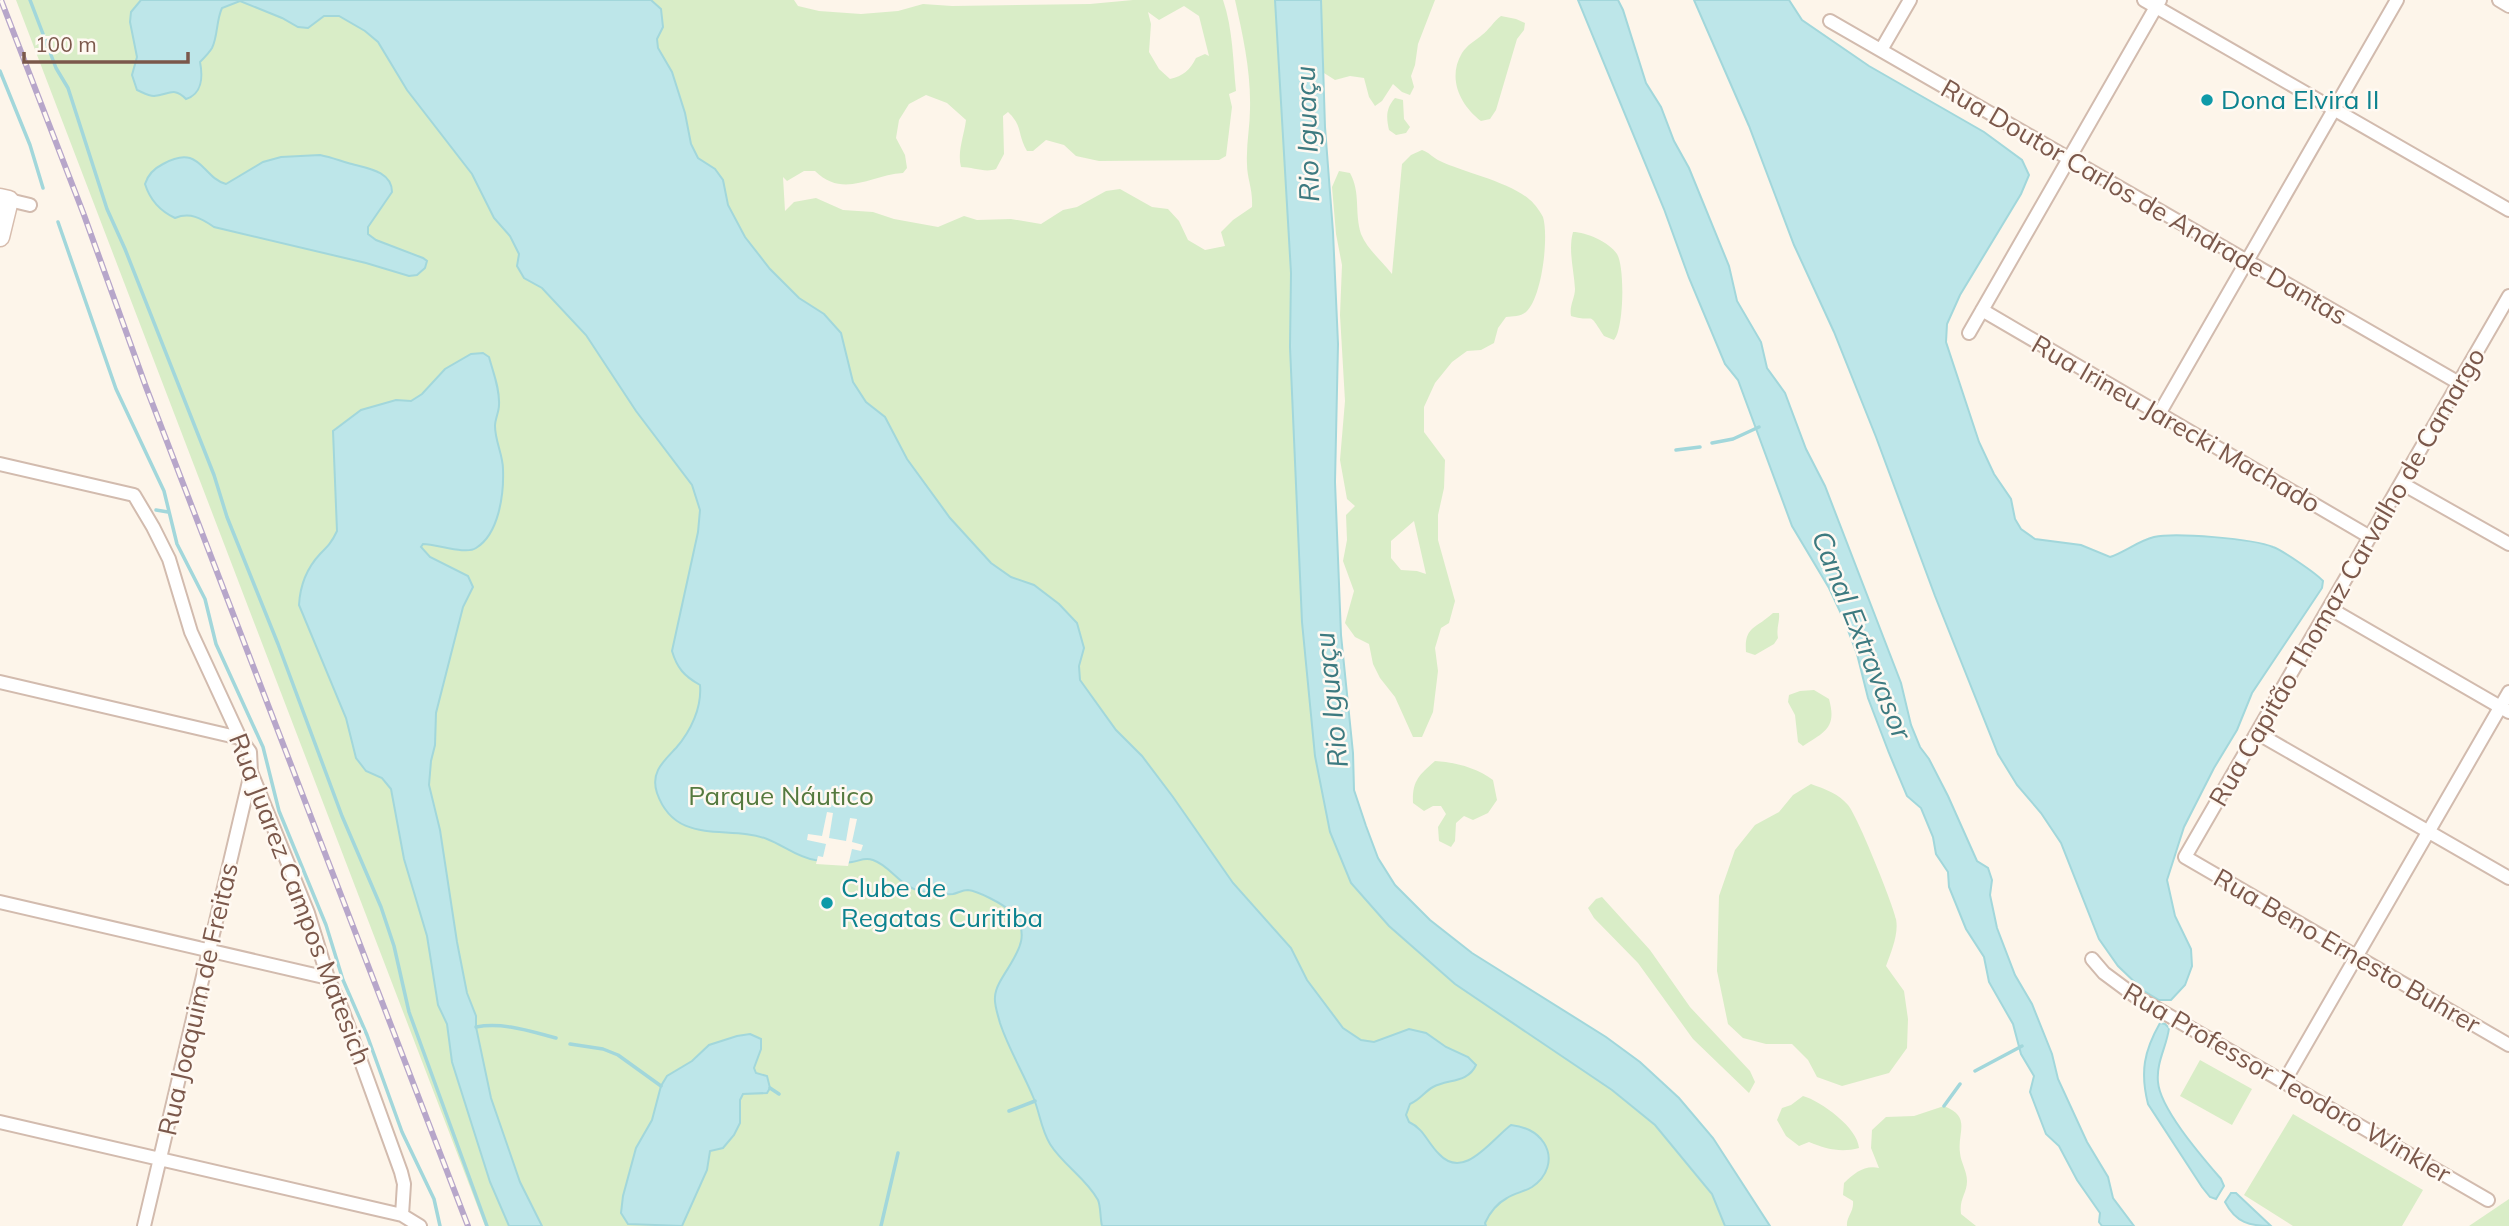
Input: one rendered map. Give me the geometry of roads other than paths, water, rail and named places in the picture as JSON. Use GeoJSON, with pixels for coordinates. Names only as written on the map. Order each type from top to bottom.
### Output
{"type":"FeatureCollection","features":[{"type":"Feature","properties":{"kind":"street"},"geometry":{"type":"LineString","coordinates":[[1881,50],[1910,0]]}},
{"type":"Feature","properties":{"kind":"street"},"geometry":{"type":"LineString","coordinates":[[2144,0],[2158,3],[2509,210]]}},
{"type":"Feature","properties":{"kind":"street"},"geometry":{"type":"LineString","coordinates":[[2159,414],[2397,0]]}},
{"type":"Feature","properties":{"kind":"street"},"geometry":{"type":"LineString","coordinates":[[2499,0],[2509,6]]}},
{"type":"Feature","properties":{"kind":"street"},"geometry":{"type":"LineString","coordinates":[[1969,333],[2158,3]]}},
{"type":"Feature","properties":{"kind":"street","name":"Rua Doutor Carlos de Andrade Dantas"},"geometry":{"type":"LineString","coordinates":[[1830,21],[2459,383]]}},
{"type":"Feature","properties":{"kind":"street"},"geometry":{"type":"LineString","coordinates":[[0,237],[4,199],[30,205]]}},
{"type":"Feature","properties":{"kind":"street","name":"Rua Capitão Thomaz Carvalho de Camargo"},"geometry":{"type":"LineString","coordinates":[[2185,858],[2509,296]]}},
{"type":"Feature","properties":{"kind":"street","name":"Rua Irineu Jarecki Machado"},"geometry":{"type":"LineString","coordinates":[[1982,310],[2370,537]]}},
{"type":"Feature","properties":{"kind":"street","name":"Rua Juarez Campos Matesich"},"geometry":{"type":"LineString","coordinates":[[0,464],[134,495],[153,527],[169,559],[191,632],[240,738],[250,752],[251,772],[308,913],[328,978],[342,1009],[401,1172],[404,1194],[402,1215]]}},
{"type":"Feature","properties":{"kind":"street"},"geometry":{"type":"LineString","coordinates":[[2401,483],[2509,544]]}},
{"type":"Feature","properties":{"kind":"street"},"geometry":{"type":"LineString","coordinates":[[2329,608],[2505,709]]}},
{"type":"Feature","properties":{"kind":"street"},"geometry":{"type":"LineString","coordinates":[[0,682],[240,738]]}},
{"type":"Feature","properties":{"kind":"street"},"geometry":{"type":"LineString","coordinates":[[2284,1082],[2428,832],[2505,709],[2509,692]]}},
{"type":"Feature","properties":{"kind":"street"},"geometry":{"type":"LineString","coordinates":[[2257,733],[2509,878]]}},
{"type":"Feature","properties":{"kind":"street","name":"Rua Joaquim de Freitas"},"geometry":{"type":"LineString","coordinates":[[144,1226],[251,772]]}},
{"type":"Feature","properties":{"kind":"street","name":"Rua Beno Ernesto Buhrer"},"geometry":{"type":"LineString","coordinates":[[2185,858],[2509,1045]]}},
{"type":"Feature","properties":{"kind":"street"},"geometry":{"type":"LineString","coordinates":[[0,902],[328,978]]}},
{"type":"Feature","properties":{"kind":"street","name":"Rua Professor Teodoro Winkler"},"geometry":{"type":"LineString","coordinates":[[2092,959],[2119,986],[2488,1200]]}},
{"type":"Feature","properties":{"kind":"street"},"geometry":{"type":"LineString","coordinates":[[0,1122],[402,1215],[419,1226]]}},
{"type":"Feature","properties":{"kind":"water"},"geometry":{"type":"Polygon","coordinates":[[[141,0],[651,0],[661,9],[663,27],[657,39],[658,48],[672,72],[685,113],[691,144],[698,158],[715,169],[723,180],[728,205],[745,237],[770,269],[799,298],[824,314],[841,333],[853,382],[866,402],[885,417],[907,459],[950,518],[991,563],[1011,577],[1034,585],[1059,604],[1077,623],[1084,648],[1079,666],[1080,680],[1116,730],[1142,756],[1173,797],[1233,883],[1291,948],[1307,980],[1343,1028],[1361,1040],[1374,1042],[1409,1029],[1426,1033],[1446,1047],[1468,1057],[1476,1065],[1468,1075],[1433,1087],[1410,1104],[1406,1115],[1409,1122],[1422,1132],[1439,1154],[1448,1161],[1458,1163],[1477,1155],[1511,1125],[1525,1128],[1537,1135],[1547,1149],[1549,1161],[1542,1178],[1532,1187],[1500,1203],[1489,1215],[1486,1226],[1102,1226],[1098,1200],[1055,1152],[1047,1138],[1034,1099],[1000,1023],[995,1003],[997,987],[1015,956],[1022,934],[1019,923],[1010,911],[990,898],[972,891],[945,894],[914,889],[873,860],[843,863],[809,859],[767,839],[690,827],[677,821],[666,810],[657,793],[655,779],[663,762],[691,726],[700,693],[700,685],[682,671],[672,651],[698,532],[700,510],[692,485],[636,411],[586,335],[542,288],[524,278],[517,266],[519,254],[510,236],[494,218],[472,174],[407,90],[378,42],[339,16],[324,16],[308,28],[298,27],[240,1],[222,8],[214,43],[200,62],[201,79],[195,93],[186,99],[174,92],[152,96],[137,90],[132,75],[137,57],[130,22],[131,12],[141,0]]]}},
{"type":"Feature","properties":{"kind":"water","name":"Rio Iguaçu"},"geometry":{"type":"Polygon","coordinates":[[[1275,0],[1321,0],[1325,127],[1338,344],[1335,482],[1341,635],[1354,790],[1378,858],[1395,885],[1430,920],[1472,953],[1606,1037],[1640,1062],[1679,1098],[1713,1138],[1770,1226],[1725,1226],[1712,1194],[1655,1125],[1612,1090],[1455,984],[1389,926],[1351,883],[1330,832],[1315,756],[1302,622],[1290,347],[1291,273],[1275,0]]]}},
{"type":"Feature","properties":{"kind":"water","name":"Canal Extravasor"},"geometry":{"type":"Polygon","coordinates":[[[1578,0],[1618,0],[1623,10],[1646,83],[1661,107],[1674,141],[1689,168],[1729,266],[1737,301],[1761,342],[1767,368],[1785,393],[1806,449],[1825,486],[1901,683],[1911,725],[1920,747],[1948,796],[1977,861],[1988,868],[1992,880],[1990,895],[1997,928],[2015,975],[2032,1004],[2052,1054],[2058,1079],[2087,1142],[2108,1177],[2113,1198],[2134,1226],[2102,1226],[2099,1222],[2100,1213],[2077,1180],[2059,1146],[2046,1134],[2030,1092],[2034,1076],[2021,1054],[2013,1024],[1989,982],[1984,957],[1966,929],[1949,887],[1948,872],[1936,854],[1933,837],[1921,808],[1907,796],[1889,753],[1868,698],[1857,654],[1844,620],[1829,588],[1792,526],[1738,380],[1725,364],[1578,0]]]}},
{"type":"Feature","properties":{"kind":"water"},"geometry":{"type":"Polygon","coordinates":[[[1694,0],[1789,0],[1802,20],[1869,66],[1984,132],[2022,160],[2029,175],[2021,194],[1960,295],[1947,324],[1946,342],[1979,442],[1994,474],[2011,499],[2015,519],[2021,529],[2035,539],[2081,545],[2110,557],[2154,537],[2196,536],[2249,541],[2277,549],[2323,581],[2322,588],[2252,693],[2237,730],[2184,827],[2167,880],[2175,916],[2191,949],[2192,966],[2185,985],[2171,1000],[2159,1000],[2144,991],[2118,966],[2099,939],[2061,843],[2041,813],[2017,785],[1998,754],[1834,332],[1794,245],[1749,126],[1694,0]]]}},
{"type":"Feature","properties":{"kind":"water"},"geometry":{"type":"Polygon","coordinates":[[[320,155],[369,169],[387,179],[392,192],[368,227],[368,234],[376,240],[427,261],[425,268],[417,275],[409,276],[366,263],[214,227],[195,217],[175,218],[156,204],[145,184],[155,169],[185,157],[193,159],[226,184],[263,162],[281,157],[320,155]]]}},
{"type":"Feature","properties":{"kind":"water"},"geometry":{"type":"Polygon","coordinates":[[[483,353],[489,357],[499,399],[495,426],[503,464],[503,479],[499,513],[490,533],[476,548],[459,550],[423,544],[421,547],[430,557],[468,576],[473,587],[463,607],[436,713],[435,745],[429,785],[440,830],[467,993],[476,1016],[491,1098],[520,1182],[542,1226],[509,1226],[490,1182],[452,1062],[447,1024],[438,1005],[427,936],[404,859],[391,789],[382,778],[366,771],[356,758],[346,718],[299,605],[308,571],[337,531],[333,431],[361,410],[396,400],[411,401],[422,394],[445,369],[471,354],[483,353]]]}},
{"type":"Feature","properties":{"kind":"water"},"geometry":{"type":"Polygon","coordinates":[[[2160,1023],[2169,1028],[2159,1068],[2158,1082],[2161,1093],[2183,1133],[2221,1179],[2224,1186],[2216,1199],[2210,1197],[2202,1187],[2148,1104],[2144,1082],[2145,1062],[2150,1043],[2160,1023]]]}},
{"type":"Feature","properties":{"kind":"water"},"geometry":{"type":"Polygon","coordinates":[[[750,1034],[761,1039],[761,1049],[754,1068],[756,1073],[767,1076],[770,1088],[767,1093],[743,1094],[740,1100],[740,1123],[723,1148],[710,1151],[707,1170],[682,1226],[628,1224],[621,1213],[623,1196],[636,1148],[652,1120],[661,1086],[667,1076],[692,1061],[709,1045],[750,1034]]]}},
{"type":"Feature","properties":{"kind":"water"},"geometry":{"type":"Polygon","coordinates":[[[2231,1193],[2236,1193],[2271,1226],[2250,1224],[2234,1215],[2225,1202],[2231,1193]]]}},
{"type":"Feature","properties":{"kind":"waterway"},"geometry":{"type":"LineString","coordinates":[[30,0],[56,68],[68,88],[107,209],[214,475],[227,517],[342,816],[381,907],[394,946],[409,1012],[487,1226]]}},
{"type":"Feature","properties":{"kind":"waterway"},"geometry":{"type":"LineString","coordinates":[[0,71],[30,145],[43,188]]}},
{"type":"Feature","properties":{"kind":"waterway"},"geometry":{"type":"LineString","coordinates":[[58,222],[116,389],[164,491],[177,544],[205,599],[216,644],[263,747],[279,811],[326,925],[343,980],[367,1035],[402,1132],[434,1199],[440,1226]]}},
{"type":"Feature","properties":{"kind":"waterway"},"geometry":{"type":"LineString","coordinates":[[1712,443],[1733,439],[1759,427]]}},
{"type":"Feature","properties":{"kind":"waterway"},"geometry":{"type":"LineString","coordinates":[[1676,450],[1700,447]]}},
{"type":"Feature","properties":{"kind":"waterway"},"geometry":{"type":"LineString","coordinates":[[156,510],[168,512]]}},
{"type":"Feature","properties":{"kind":"waterway"},"geometry":{"type":"LineString","coordinates":[[476,1027],[506,1026],[556,1038]]}},
{"type":"Feature","properties":{"kind":"waterway"},"geometry":{"type":"LineString","coordinates":[[570,1044],[603,1049],[618,1055],[661,1086]]}},
{"type":"Feature","properties":{"kind":"waterway"},"geometry":{"type":"LineString","coordinates":[[1975,1071],[2022,1046]]}},
{"type":"Feature","properties":{"kind":"waterway"},"geometry":{"type":"LineString","coordinates":[[1944,1106],[1960,1084]]}},
{"type":"Feature","properties":{"kind":"waterway"},"geometry":{"type":"LineString","coordinates":[[770,1088],[779,1094]]}},
{"type":"Feature","properties":{"kind":"waterway"},"geometry":{"type":"LineString","coordinates":[[1009,1111],[1035,1101]]}},
{"type":"Feature","properties":{"kind":"waterway"},"geometry":{"type":"LineString","coordinates":[[881,1226],[898,1153]]}},
{"type":"Feature","properties":{"kind":"railway"},"geometry":{"type":"LineString","coordinates":[[1,0],[84,215],[146,387],[468,1226]]}},
{"type":"Feature","properties":{"kind":"place","name":"Dona Elvira II"},"geometry":{"type":"Point","coordinates":[2207,100]}},
{"type":"Feature","properties":{"kind":"place","name":"Clube de Regatas Curitiba"},"geometry":{"type":"Point","coordinates":[827,903]}},
{"type":"Feature","properties":{"kind":"park label","name":"Parque Náutico"},"geometry":{"type":"Point","coordinates":[781,796]}}]}
